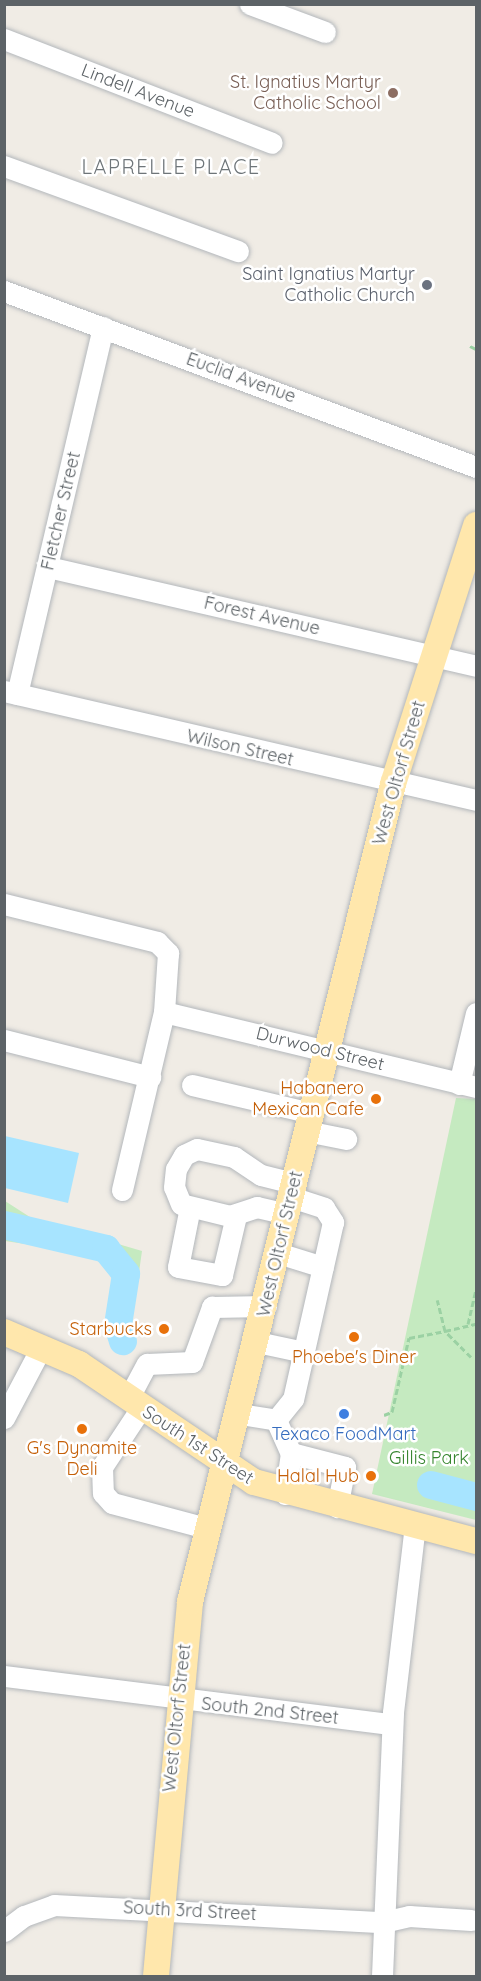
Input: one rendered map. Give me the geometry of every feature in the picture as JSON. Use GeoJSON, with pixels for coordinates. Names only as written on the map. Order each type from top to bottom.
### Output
{"type":"FeatureCollection","features":[{"type":"Feature","properties":{"kind":"main road","name":"West Oltorf Street"},"geometry":{"type":"LineString","coordinates":[[156,1977],[177,1701],[206,1528],[238,1423],[325,1049],[393,784],[477,525]]}},
{"type":"Feature","properties":{"kind":"main road","name":"South 1st Street"},"geometry":{"type":"LineString","coordinates":[[4,1332],[42,1346],[80,1364],[225,1466],[285,1494],[477,1541]]}},
{"type":"Feature","properties":{"kind":"street"},"geometry":{"type":"LineString","coordinates":[[250,4],[325,32]]}},
{"type":"Feature","properties":{"kind":"street","name":"Lindell Avenue"},"geometry":{"type":"LineString","coordinates":[[4,39],[272,143]]}},
{"type":"Feature","properties":{"kind":"street"},"geometry":{"type":"LineString","coordinates":[[4,166],[238,251]]}},
{"type":"Feature","properties":{"kind":"street","name":"Euclid Avenue"},"geometry":{"type":"LineString","coordinates":[[4,291],[477,468]]}},
{"type":"Feature","properties":{"kind":"street","name":"Fletcher Street"},"geometry":{"type":"LineString","coordinates":[[11,693],[48,567],[103,327]]}},
{"type":"Feature","properties":{"kind":"street","name":"Forest Avenue"},"geometry":{"type":"LineString","coordinates":[[48,567],[477,666]]}},
{"type":"Feature","properties":{"kind":"street","name":"Wilson Street"},"geometry":{"type":"LineString","coordinates":[[11,693],[393,784],[477,800]]}},
{"type":"Feature","properties":{"kind":"street"},"geometry":{"type":"LineString","coordinates":[[4,904],[162,944],[168,953],[164,1012],[122,1190]]}},
{"type":"Feature","properties":{"kind":"street","name":"Durwood Street"},"geometry":{"type":"LineString","coordinates":[[164,1012],[325,1049],[468,1086]]}},
{"type":"Feature","properties":{"kind":"street"},"geometry":{"type":"LineString","coordinates":[[468,1086],[477,1013]]}},
{"type":"Feature","properties":{"kind":"street"},"geometry":{"type":"LineString","coordinates":[[4,1040],[150,1077]]}},
{"type":"Feature","properties":{"kind":"street"},"geometry":{"type":"LineString","coordinates":[[192,1085],[309,1122],[346,1139]]}},
{"type":"Feature","properties":{"kind":"street"},"geometry":{"type":"LineString","coordinates":[[238,1423],[276,1420],[293,1399],[333,1222],[324,1208],[291,1198],[234,1157],[197,1149],[184,1155],[174,1179],[177,1197],[190,1207],[236,1216],[257,1207],[291,1198]]}},
{"type":"Feature","properties":{"kind":"street"},"geometry":{"type":"LineString","coordinates":[[190,1207],[178,1267],[222,1275],[236,1216]]}},
{"type":"Feature","properties":{"kind":"street"},"geometry":{"type":"LineString","coordinates":[[278,1253],[323,1267]]}},
{"type":"Feature","properties":{"kind":"street"},"geometry":{"type":"LineString","coordinates":[[206,1528],[111,1503],[103,1493],[102,1467],[134,1403],[147,1364],[192,1362],[212,1307],[266,1306]]}},
{"type":"Feature","properties":{"kind":"street"},"geometry":{"type":"LineString","coordinates":[[257,1342],[304,1352]]}},
{"type":"Feature","properties":{"kind":"street"},"geometry":{"type":"LineString","coordinates":[[4,1418],[42,1346]]}},
{"type":"Feature","properties":{"kind":"street"},"geometry":{"type":"LineString","coordinates":[[276,1420],[291,1453],[285,1494]]}},
{"type":"Feature","properties":{"kind":"street"},"geometry":{"type":"LineString","coordinates":[[291,1453],[345,1467],[337,1507]]}},
{"type":"Feature","properties":{"kind":"street"},"geometry":{"type":"LineString","coordinates":[[382,1977],[392,1724],[415,1526]]}},
{"type":"Feature","properties":{"kind":"street","name":"South 2nd Street"},"geometry":{"type":"LineString","coordinates":[[4,1676],[177,1701],[392,1724]]}},
{"type":"Feature","properties":{"kind":"street","name":"South 3rd Street"},"geometry":{"type":"LineString","coordinates":[[4,1931],[24,1916],[54,1905],[383,1922],[409,1916],[471,1920]]}},
{"type":"Feature","properties":{"kind":"path"},"geometry":{"type":"LineString","coordinates":[[470,346],[477,349]]}},
{"type":"Feature","properties":{"kind":"path"},"geometry":{"type":"LineString","coordinates":[[468,1324],[477,1289]]}},
{"type":"Feature","properties":{"kind":"path"},"geometry":{"type":"LineString","coordinates":[[437,1300],[445,1331],[471,1357]]}},
{"type":"Feature","properties":{"kind":"path"},"geometry":{"type":"LineString","coordinates":[[384,1415],[393,1412],[409,1338],[468,1324],[477,1324]]}},
{"type":"Feature","properties":{"kind":"green space","name":"Gillis Park"},"geometry":{"type":"Polygon","coordinates":[[[456,1098],[476,1099],[476,1520],[372,1494],[456,1098]]]}},
{"type":"Feature","properties":{"kind":"green space"},"geometry":{"type":"Polygon","coordinates":[[[5,1201],[33,1219],[142,1251],[130,1336],[115,1317],[120,1280],[112,1262],[101,1255],[5,1241],[5,1201]]]}},
{"type":"Feature","properties":{"kind":"water"},"geometry":{"type":"Polygon","coordinates":[[[5,1136],[79,1153],[68,1203],[5,1188],[5,1136]]]}},
{"type":"Feature","properties":{"kind":"waterway"},"geometry":{"type":"LineString","coordinates":[[4,1225],[106,1249],[126,1274],[118,1325],[123,1341]]}},
{"type":"Feature","properties":{"kind":"waterway"},"geometry":{"type":"LineString","coordinates":[[431,1485],[476,1497]]}},
{"type":"Feature","properties":{"kind":"place","name":"St. Ignatius Martyr Catholic School"},"geometry":{"type":"Point","coordinates":[393,93]}},
{"type":"Feature","properties":{"kind":"place","name":"Saint Ignatius Martyr Catholic Church"},"geometry":{"type":"Point","coordinates":[427,285]}},
{"type":"Feature","properties":{"kind":"place","name":"Habanero Mexican Cafe"},"geometry":{"type":"Point","coordinates":[376,1099]}},
{"type":"Feature","properties":{"kind":"place","name":"Starbucks"},"geometry":{"type":"Point","coordinates":[164,1329]}},
{"type":"Feature","properties":{"kind":"place","name":"Phoebe's Diner"},"geometry":{"type":"Point","coordinates":[354,1337]}},
{"type":"Feature","properties":{"kind":"place","name":"Texaco FoodMart"},"geometry":{"type":"Point","coordinates":[344,1414]}},
{"type":"Feature","properties":{"kind":"place","name":"G's Dynamite Deli"},"geometry":{"type":"Point","coordinates":[82,1429]}},
{"type":"Feature","properties":{"kind":"place","name":"Halal Hub"},"geometry":{"type":"Point","coordinates":[371,1476]}},
{"type":"Feature","properties":{"kind":"district","name":"LAPRELLE PLACE"},"geometry":{"type":"Point","coordinates":[171,166]}}]}
